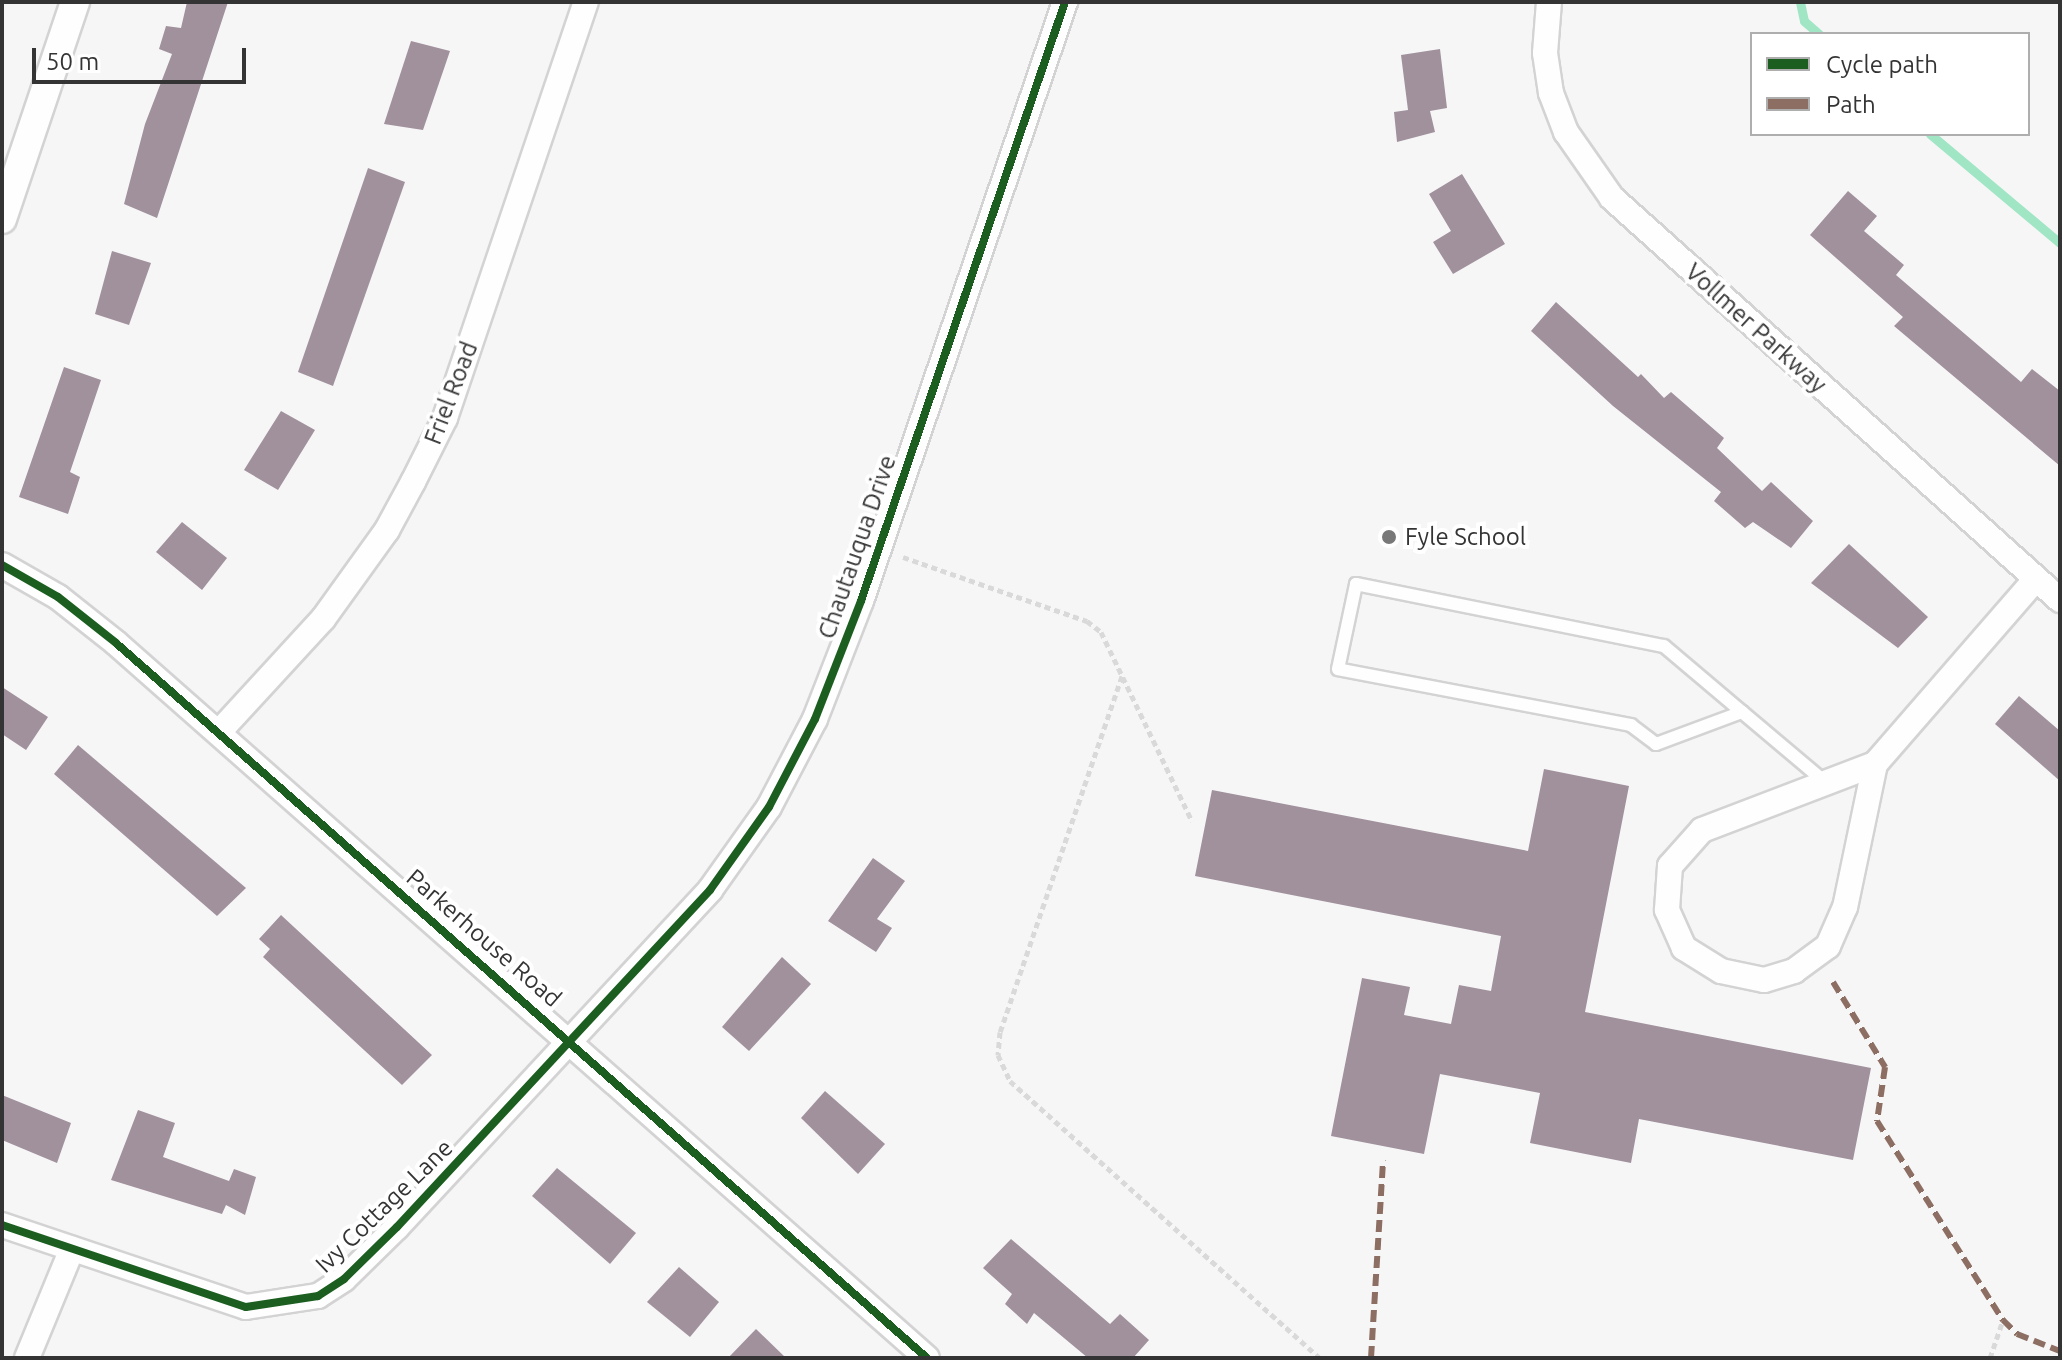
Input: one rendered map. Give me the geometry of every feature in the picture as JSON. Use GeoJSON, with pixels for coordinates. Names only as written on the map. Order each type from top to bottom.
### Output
{"type":"FeatureCollection","features":[{"type":"Feature","properties":{"kind":"street"},"geometry":{"type":"LineString","coordinates":[[2,219],[75,2]]}},
{"type":"Feature","properties":{"kind":"street","name":"Friel Road"},"geometry":{"type":"LineString","coordinates":[[219,732],[323,619],[387,530],[413,482],[445,418],[586,2]]}},
{"type":"Feature","properties":{"kind":"street","name":"Chautauqua Drive"},"geometry":{"type":"LineString","coordinates":[[571,1042],[710,890],[769,807],[815,719],[879,549],[1065,2]]}},
{"type":"Feature","properties":{"kind":"street","name":"Vollmer Parkway"},"geometry":{"type":"LineString","coordinates":[[1549,2],[1545,53],[1551,93],[1566,132],[1612,198],[2060,600]]}},
{"type":"Feature","properties":{"kind":"street","name":"Parkerhouse Road"},"geometry":{"type":"LineString","coordinates":[[2,565],[58,597],[219,732],[927,1358]]}},
{"type":"Feature","properties":{"kind":"street"},"geometry":{"type":"LineString","coordinates":[[1875,764],[1845,907],[1828,946],[1794,971],[1764,980],[1721,971],[1684,948],[1667,910],[1670,866],[1702,830],[1875,764],[2036,579]]}},
{"type":"Feature","properties":{"kind":"street","name":"Ivy Cottage Lane"},"geometry":{"type":"LineString","coordinates":[[2,1225],[246,1307],[318,1296],[364,1260],[571,1042]]}},
{"type":"Feature","properties":{"kind":"street"},"geometry":{"type":"LineString","coordinates":[[27,1358],[72,1249]]}},
{"type":"Feature","properties":{"kind":"lane"},"geometry":{"type":"LineString","coordinates":[[1742,712],[1656,744],[1631,725],[1338,669],[1356,584],[1664,646],[1825,782]]}},
{"type":"Feature","properties":{"kind":"path"},"geometry":{"type":"LineString","coordinates":[[879,549],[1087,621],[1101,632],[1192,821]]}},
{"type":"Feature","properties":{"kind":"path"},"geometry":{"type":"LineString","coordinates":[[1122,676],[1000,1032],[998,1055],[1010,1081],[1320,1358]]}},
{"type":"Feature","properties":{"kind":"path"},"geometry":{"type":"LineString","coordinates":[[1990,1358],[2003,1320]]}},
{"type":"Feature","properties":{"kind":"building"},"geometry":{"type":"Polygon","coordinates":[[[187,2],[228,2],[157,218],[124,204],[145,124],[172,54],[159,49],[166,26],[181,28],[187,2]]]}},
{"type":"Feature","properties":{"kind":"building"},"geometry":{"type":"Polygon","coordinates":[[[411,41],[450,51],[423,130],[384,124],[411,41]]]}},
{"type":"Feature","properties":{"kind":"building"},"geometry":{"type":"Polygon","coordinates":[[[1440,49],[1447,108],[1430,111],[1435,132],[1397,142],[1394,112],[1408,110],[1401,55],[1440,49]]]}},
{"type":"Feature","properties":{"kind":"building"},"geometry":{"type":"Polygon","coordinates":[[[368,168],[405,182],[333,386],[298,372],[368,168]]]}},
{"type":"Feature","properties":{"kind":"building"},"geometry":{"type":"Polygon","coordinates":[[[1462,174],[1505,244],[1453,274],[1433,242],[1451,231],[1429,194],[1462,174]]]}},
{"type":"Feature","properties":{"kind":"building"},"geometry":{"type":"Polygon","coordinates":[[[1848,191],[1877,216],[1864,231],[1904,265],[1896,275],[2021,382],[2032,369],[2060,391],[2060,466],[1894,326],[1903,317],[1810,235],[1848,191]]]}},
{"type":"Feature","properties":{"kind":"building"},"geometry":{"type":"Polygon","coordinates":[[[112,251],[151,263],[129,325],[95,314],[112,251]]]}},
{"type":"Feature","properties":{"kind":"building"},"geometry":{"type":"Polygon","coordinates":[[[1556,302],[1638,377],[1641,374],[1664,398],[1671,392],[1724,438],[1717,448],[1762,491],[1771,482],[1813,521],[1791,548],[1753,522],[1745,528],[1714,501],[1721,492],[1613,406],[1531,331],[1556,302]]]}},
{"type":"Feature","properties":{"kind":"building"},"geometry":{"type":"Polygon","coordinates":[[[64,367],[101,380],[70,472],[80,477],[68,514],[19,497],[64,367]]]}},
{"type":"Feature","properties":{"kind":"building"},"geometry":{"type":"Polygon","coordinates":[[[281,411],[315,430],[278,490],[244,470],[281,411]]]}},
{"type":"Feature","properties":{"kind":"building"},"geometry":{"type":"Polygon","coordinates":[[[182,522],[227,558],[202,590],[156,552],[182,522]]]}},
{"type":"Feature","properties":{"kind":"building"},"geometry":{"type":"Polygon","coordinates":[[[1849,544],[1928,617],[1898,648],[1811,583],[1849,544]]]}},
{"type":"Feature","properties":{"kind":"building"},"geometry":{"type":"Polygon","coordinates":[[[2,687],[48,717],[26,750],[2,734],[2,687]]]}},
{"type":"Feature","properties":{"kind":"building"},"geometry":{"type":"Polygon","coordinates":[[[2019,696],[2060,731],[2060,781],[1995,724],[2019,696]]]}},
{"type":"Feature","properties":{"kind":"building"},"geometry":{"type":"Polygon","coordinates":[[[78,745],[246,888],[217,916],[54,774],[78,745]]]}},
{"type":"Feature","properties":{"kind":"building"},"geometry":{"type":"Polygon","coordinates":[[[1544,769],[1629,786],[1585,1012],[1871,1068],[1853,1160],[1639,1119],[1631,1163],[1530,1143],[1540,1093],[1440,1074],[1424,1154],[1331,1136],[1362,978],[1410,987],[1404,1015],[1451,1024],[1459,985],[1491,991],[1501,936],[1195,876],[1212,790],[1528,851],[1544,769]]]}},
{"type":"Feature","properties":{"kind":"building"},"geometry":{"type":"Polygon","coordinates":[[[873,858],[905,881],[877,919],[892,928],[876,952],[828,921],[873,858]]]}},
{"type":"Feature","properties":{"kind":"building"},"geometry":{"type":"Polygon","coordinates":[[[281,915],[432,1055],[402,1085],[263,957],[270,949],[259,939],[281,915]]]}},
{"type":"Feature","properties":{"kind":"building"},"geometry":{"type":"Polygon","coordinates":[[[782,957],[811,984],[749,1051],[722,1027],[782,957]]]}},
{"type":"Feature","properties":{"kind":"building"},"geometry":{"type":"Polygon","coordinates":[[[825,1091],[885,1144],[858,1174],[801,1118],[825,1091]]]}},
{"type":"Feature","properties":{"kind":"building"},"geometry":{"type":"Polygon","coordinates":[[[2,1095],[71,1123],[57,1163],[2,1140],[2,1095]]]}},
{"type":"Feature","properties":{"kind":"building"},"geometry":{"type":"Polygon","coordinates":[[[138,1110],[175,1123],[163,1157],[229,1181],[234,1169],[256,1177],[245,1215],[226,1205],[222,1214],[111,1180],[138,1110]]]}},
{"type":"Feature","properties":{"kind":"building"},"geometry":{"type":"Polygon","coordinates":[[[557,1168],[636,1233],[610,1264],[532,1196],[557,1168]]]}},
{"type":"Feature","properties":{"kind":"building"},"geometry":{"type":"Polygon","coordinates":[[[1011,1239],[1110,1324],[1120,1314],[1149,1340],[1133,1358],[1088,1358],[1034,1313],[1027,1324],[1005,1304],[1012,1294],[983,1268],[1011,1239]]]}},
{"type":"Feature","properties":{"kind":"building"},"geometry":{"type":"Polygon","coordinates":[[[679,1267],[719,1302],[690,1337],[647,1302],[679,1267]]]}},
{"type":"Feature","properties":{"kind":"building"},"geometry":{"type":"Polygon","coordinates":[[[756,1329],[786,1358],[728,1358],[756,1329]]]}},
{"type":"Feature","properties":{"kind":"waterway"},"geometry":{"type":"LineString","coordinates":[[1800,2],[1804,21],[1817,32]]}},
{"type":"Feature","properties":{"kind":"waterway"},"geometry":{"type":"LineString","coordinates":[[1932,136],[2060,243]]}},
{"type":"Feature","properties":{"kind":"marked path"},"geometry":{"type":"LineString","coordinates":[[1833,982],[1885,1067],[1877,1121],[2003,1320],[2017,1334],[2060,1351]]}},
{"type":"Feature","properties":{"kind":"marked path"},"geometry":{"type":"LineString","coordinates":[[1371,1358],[1383,1160]]}},
{"type":"Feature","properties":{"kind":"cycle path"},"geometry":{"type":"LineString","coordinates":[[2,1225],[246,1307],[318,1296],[344,1279],[397,1227],[710,890],[769,807],[815,719],[861,601],[1065,2]]}},
{"type":"Feature","properties":{"kind":"cycle path"},"geometry":{"type":"LineString","coordinates":[[2,565],[58,597],[116,643],[927,1358]]}},
{"type":"Feature","properties":{"kind":"place","name":"Fyle School"},"geometry":{"type":"Point","coordinates":[1389,537]}}]}
